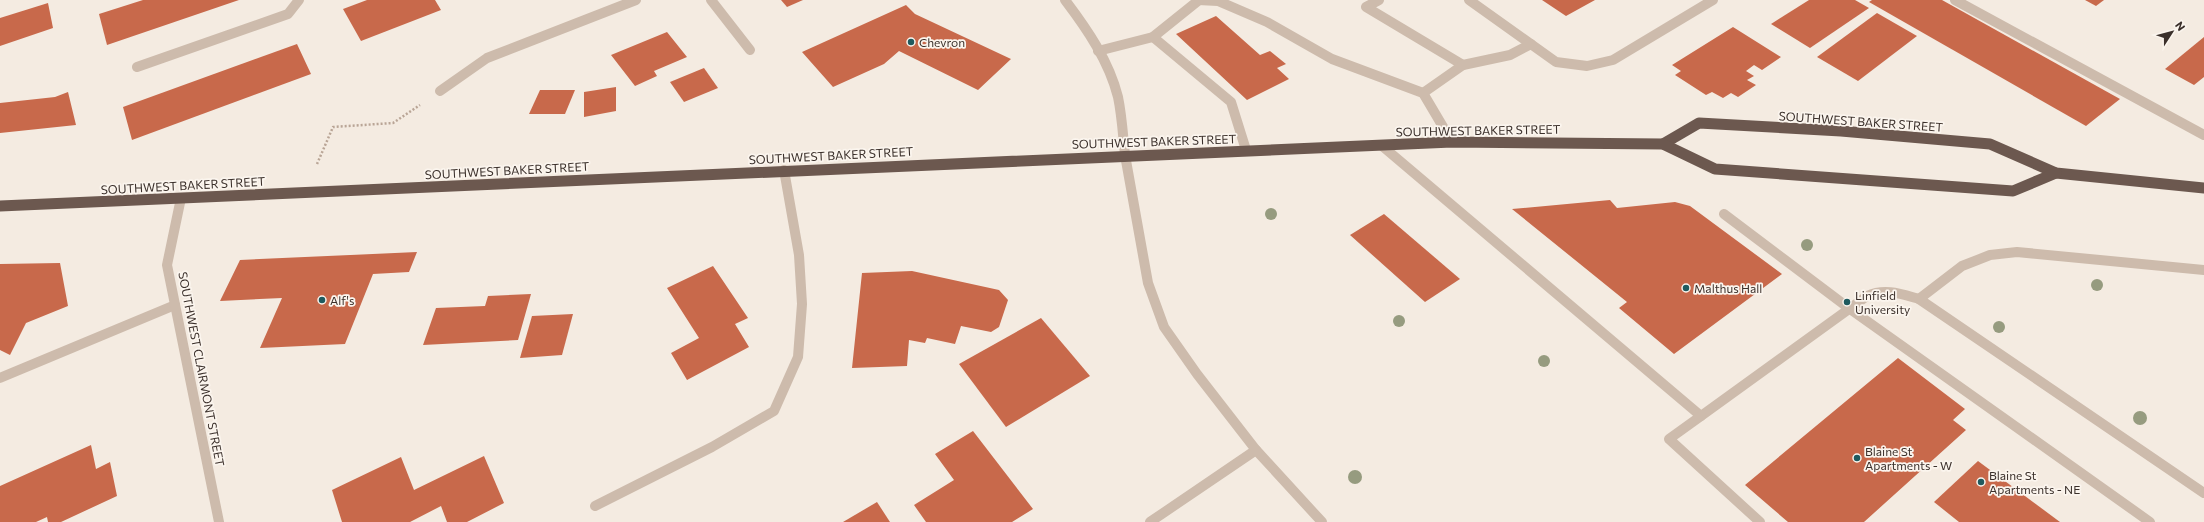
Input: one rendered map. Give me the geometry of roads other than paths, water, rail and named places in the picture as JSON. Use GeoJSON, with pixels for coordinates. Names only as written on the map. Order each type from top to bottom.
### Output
{"type":"FeatureCollection","features":[{"type":"Feature","properties":{"kind":"highway","name":"SOUTHWEST BAKER STREET"},"geometry":{"type":"LineString","coordinates":[[1663,144],[1699,123],[1841,132],[1990,144],[2056,173],[2204,188]]}},
{"type":"Feature","properties":{"kind":"highway","name":"SOUTHWEST BAKER STREET"},"geometry":{"type":"LineString","coordinates":[[0,206],[784,170],[1452,142],[1663,144],[1715,168],[1887,180],[2012,191],[2056,173]]}},
{"type":"Feature","properties":{"kind":"street"},"geometry":{"type":"LineString","coordinates":[[137,67],[288,14],[299,0]]}},
{"type":"Feature","properties":{"kind":"street"},"geometry":{"type":"LineString","coordinates":[[440,91],[487,58],[636,0]]}},
{"type":"Feature","properties":{"kind":"street"},"geometry":{"type":"LineString","coordinates":[[712,0],[750,50]]}},
{"type":"Feature","properties":{"kind":"street"},"geometry":{"type":"LineString","coordinates":[[1065,0],[1105,63],[1118,96],[1126,155],[1148,283],[1164,327],[1197,374],[1256,450],[1322,522]]}},
{"type":"Feature","properties":{"kind":"street"},"geometry":{"type":"LineString","coordinates":[[1098,51],[1153,37],[1198,0],[1218,1],[1267,22],[1332,59],[1424,93],[1452,142]]}},
{"type":"Feature","properties":{"kind":"street"},"geometry":{"type":"LineString","coordinates":[[1379,0],[1366,6],[1463,65]]}},
{"type":"Feature","properties":{"kind":"street"},"geometry":{"type":"LineString","coordinates":[[1469,0],[1556,62],[1587,66],[1613,60],[1713,0]]}},
{"type":"Feature","properties":{"kind":"street"},"geometry":{"type":"LineString","coordinates":[[1955,0],[2204,135]]}},
{"type":"Feature","properties":{"kind":"street"},"geometry":{"type":"LineString","coordinates":[[1153,37],[1231,102],[1246,150]]}},
{"type":"Feature","properties":{"kind":"street"},"geometry":{"type":"LineString","coordinates":[[1424,93],[1463,65],[1510,55],[1531,44]]}},
{"type":"Feature","properties":{"kind":"street"},"geometry":{"type":"LineString","coordinates":[[1381,145],[1701,416]]}},
{"type":"Feature","properties":{"kind":"street"},"geometry":{"type":"LineString","coordinates":[[595,506],[712,447],[774,411],[798,357],[802,304],[799,255],[784,170]]}},
{"type":"Feature","properties":{"kind":"street","name":"SOUTHWEST CLAIRMONT STREET"},"geometry":{"type":"LineString","coordinates":[[181,198],[167,265],[219,522]]}},
{"type":"Feature","properties":{"kind":"street"},"geometry":{"type":"LineString","coordinates":[[1724,214],[1850,308],[2150,522]]}},
{"type":"Feature","properties":{"kind":"street"},"geometry":{"type":"LineString","coordinates":[[1919,299],[1962,266],[1990,255],[2017,252],[2204,270]]}},
{"type":"Feature","properties":{"kind":"street"},"geometry":{"type":"LineString","coordinates":[[1760,522],[1669,439],[1850,308],[1862,297],[1884,290],[1919,299],[2204,493]]}},
{"type":"Feature","properties":{"kind":"street"},"geometry":{"type":"LineString","coordinates":[[0,378],[175,305]]}},
{"type":"Feature","properties":{"kind":"street"},"geometry":{"type":"LineString","coordinates":[[1150,522],[1256,450]]}},
{"type":"Feature","properties":{"kind":"place","name":"Chevron"},"geometry":{"type":"Point","coordinates":[911,42]}},
{"type":"Feature","properties":{"kind":"place","name":"Malthus Hall"},"geometry":{"type":"Point","coordinates":[1686,288]}},
{"type":"Feature","properties":{"kind":"place","name":"Alf's"},"geometry":{"type":"Point","coordinates":[322,300]}},
{"type":"Feature","properties":{"kind":"place","name":"Linfield University"},"geometry":{"type":"Point","coordinates":[1847,302]}},
{"type":"Feature","properties":{"kind":"place","name":"Blaine St Apartments - W"},"geometry":{"type":"Point","coordinates":[1857,458]}},
{"type":"Feature","properties":{"kind":"place","name":"Blaine St Apartments - NE"},"geometry":{"type":"Point","coordinates":[1981,482]}}]}
